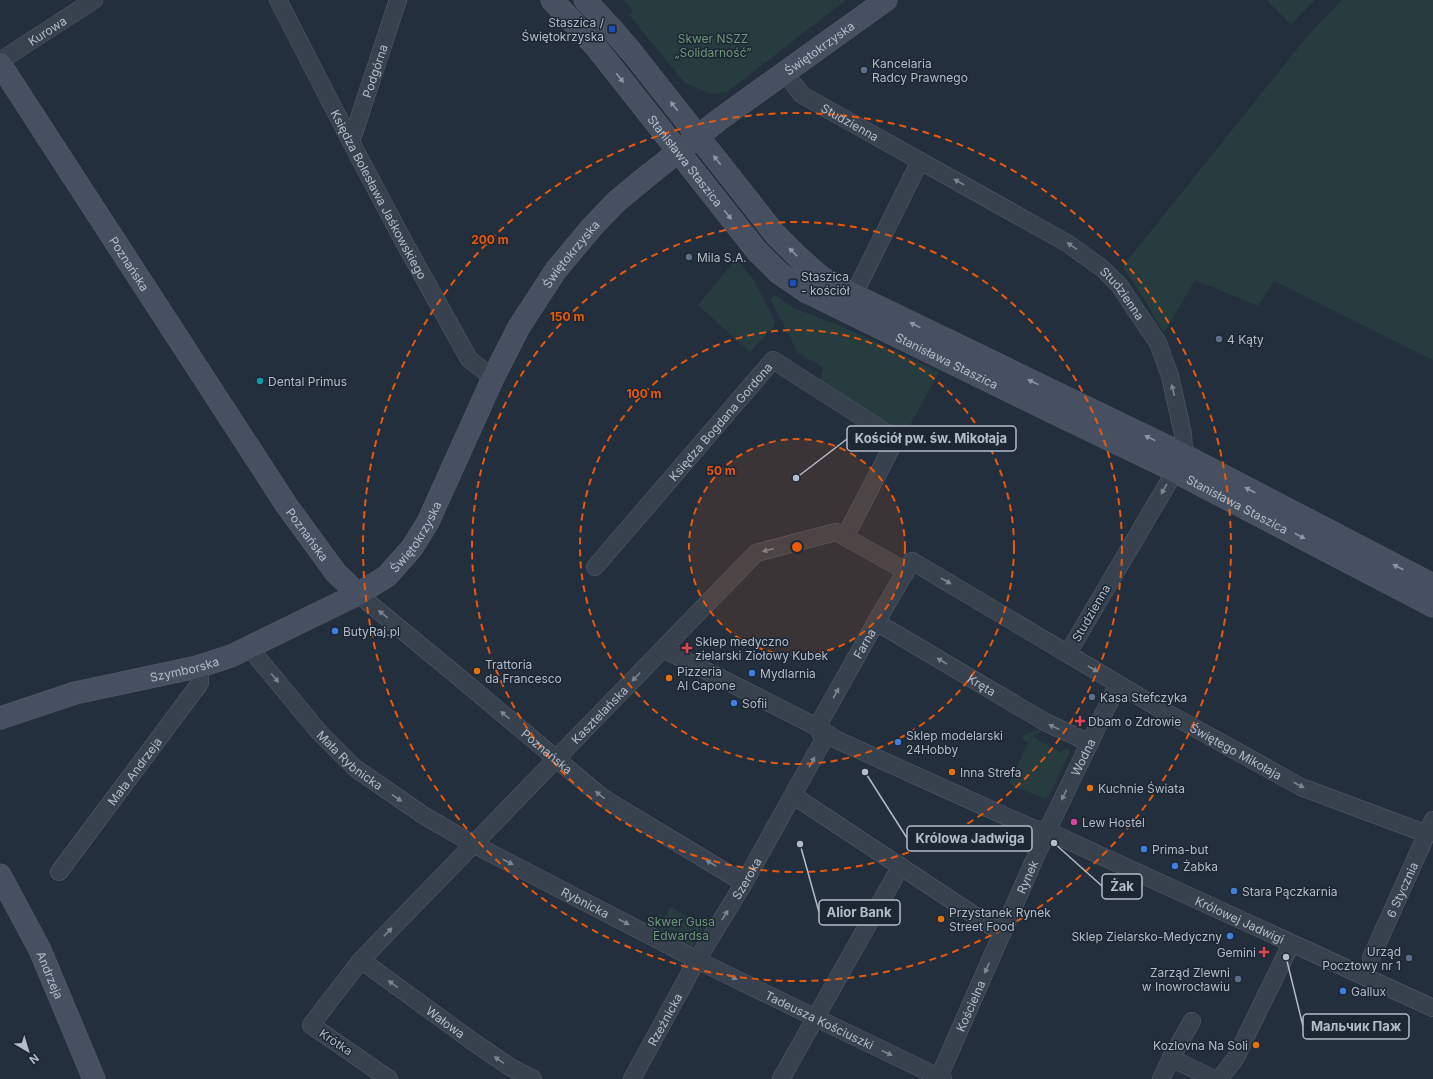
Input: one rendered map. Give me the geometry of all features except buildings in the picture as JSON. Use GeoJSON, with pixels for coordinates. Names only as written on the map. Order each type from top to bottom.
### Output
{"type":"FeatureCollection","features":[{"type":"Feature","properties":{"kind":"main road","name":"Stanisława Staszica"},"geometry":{"type":"LineString","coordinates":[[552,0],[596,47],[756,250],[779,272],[807,292],[1180,463],[1433,584]]}},
{"type":"Feature","properties":{"kind":"main road","name":"Stanisława Staszica"},"geometry":{"type":"LineString","coordinates":[[585,0],[612,28],[775,234],[822,278],[1180,463],[1433,606]]}},
{"type":"Feature","properties":{"kind":"main road","name":"Świętokrzyska"},"geometry":{"type":"LineString","coordinates":[[358,594],[387,576],[398,565],[416,541],[438,503],[493,378],[519,327],[556,270],[592,227],[617,201],[678,151],[886,0]]}},
{"type":"Feature","properties":{"kind":"main road","name":"Poznańska"},"geometry":{"type":"LineString","coordinates":[[0,62],[287,506],[336,573],[358,594]]}},
{"type":"Feature","properties":{"kind":"main road","name":"Szymborska"},"geometry":{"type":"LineString","coordinates":[[0,718],[75,693],[197,667],[231,656],[358,594]]}},
{"type":"Feature","properties":{"kind":"main road","name":"Andrzeja"},"geometry":{"type":"LineString","coordinates":[[0,875],[40,950],[94,1079]]}},
{"type":"Feature","properties":{"kind":"street","name":"Kurowa"},"geometry":{"type":"LineString","coordinates":[[0,62],[94,0]]}},
{"type":"Feature","properties":{"kind":"street","name":"Księdza Bolesława Jaśkowskiego"},"geometry":{"type":"LineString","coordinates":[[278,0],[405,244],[469,358],[493,378]]}},
{"type":"Feature","properties":{"kind":"street","name":"Podgórna"},"geometry":{"type":"LineString","coordinates":[[351,142],[398,0]]}},
{"type":"Feature","properties":{"kind":"street","name":"Studzienna"},"geometry":{"type":"LineString","coordinates":[[785,73],[802,95],[1067,243],[1103,269],[1119,285],[1158,343],[1170,376],[1183,434],[1180,463],[1068,653]]}},
{"type":"Feature","properties":{"kind":"street"},"geometry":{"type":"LineString","coordinates":[[859,284],[920,161]]}},
{"type":"Feature","properties":{"kind":"street","name":"Księdza Bogdana Gordona"},"geometry":{"type":"LineString","coordinates":[[595,567],[773,360],[896,439],[845,537]]}},
{"type":"Feature","properties":{"kind":"street","name":"Kasztelańska"},"geometry":{"type":"LineString","coordinates":[[361,960],[756,554],[836,532],[845,537]]}},
{"type":"Feature","properties":{"kind":"street","name":"Świętego Mikołaja"},"geometry":{"type":"LineString","coordinates":[[845,537],[909,566],[1068,653],[1155,706],[1302,787],[1430,827]]}},
{"type":"Feature","properties":{"kind":"street","name":"Farna"},"geometry":{"type":"LineString","coordinates":[[817,727],[909,566]]}},
{"type":"Feature","properties":{"kind":"street","name":"Poznańska"},"geometry":{"type":"LineString","coordinates":[[358,594],[603,798],[744,883]]}},
{"type":"Feature","properties":{"kind":"street","name":"Kręta"},"geometry":{"type":"LineString","coordinates":[[876,622],[1045,722],[1090,743]]}},
{"type":"Feature","properties":{"kind":"street","name":"Mała Rybnicka"},"geometry":{"type":"LineString","coordinates":[[253,646],[257,657],[319,732],[355,768],[423,815],[474,844]]}},
{"type":"Feature","properties":{"kind":"street"},"geometry":{"type":"LineString","coordinates":[[663,649],[817,727],[837,740],[1034,829],[1047,831]]}},
{"type":"Feature","properties":{"kind":"street","name":"Mała Andrzeja"},"geometry":{"type":"LineString","coordinates":[[58,872],[200,682],[197,667]]}},
{"type":"Feature","properties":{"kind":"street","name":"Wodna"},"geometry":{"type":"LineString","coordinates":[[1047,831],[1118,684]]}},
{"type":"Feature","properties":{"kind":"street"},"geometry":{"type":"LineString","coordinates":[[817,727],[824,739],[794,796],[989,925],[1003,932]]}},
{"type":"Feature","properties":{"kind":"street","name":"Szeroka"},"geometry":{"type":"LineString","coordinates":[[697,960],[744,883],[794,796]]}},
{"type":"Feature","properties":{"kind":"street","name":"6 Stycznia"},"geometry":{"type":"LineString","coordinates":[[1371,958],[1430,827]]}},
{"type":"Feature","properties":{"kind":"street","name":"Rynek"},"geometry":{"type":"LineString","coordinates":[[1003,932],[1047,831]]}},
{"type":"Feature","properties":{"kind":"street","name":"Królowej Jadwigi"},"geometry":{"type":"LineString","coordinates":[[1047,831],[1433,1008]]}},
{"type":"Feature","properties":{"kind":"street","name":"Rybnicka"},"geometry":{"type":"LineString","coordinates":[[474,844],[697,960]]}},
{"type":"Feature","properties":{"kind":"street"},"geometry":{"type":"LineString","coordinates":[[781,1079],[901,866]]}},
{"type":"Feature","properties":{"kind":"street","name":"Kościelna"},"geometry":{"type":"LineString","coordinates":[[940,1078],[1003,932]]}},
{"type":"Feature","properties":{"kind":"street"},"geometry":{"type":"LineString","coordinates":[[1219,1079],[1235,1059],[1291,944]]}},
{"type":"Feature","properties":{"kind":"street","name":"Krótka"},"geometry":{"type":"LineString","coordinates":[[361,960],[310,1025],[389,1079]]}},
{"type":"Feature","properties":{"kind":"street","name":"Wałowa"},"geometry":{"type":"LineString","coordinates":[[361,960],[472,1041],[510,1067],[533,1079]]}},
{"type":"Feature","properties":{"kind":"street","name":"Tadeusza Kościuszki"},"geometry":{"type":"LineString","coordinates":[[697,960],[940,1078]]}},
{"type":"Feature","properties":{"kind":"street","name":"Rzeźnicka"},"geometry":{"type":"LineString","coordinates":[[632,1079],[697,960]]}},
{"type":"Feature","properties":{"kind":"street"},"geometry":{"type":"LineString","coordinates":[[1161,1079],[1192,1021]]}},
{"type":"Feature","properties":{"kind":"street"},"geometry":{"type":"LineString","coordinates":[[1171,1058],[1214,1079]]}},
{"type":"Feature","properties":{"kind":"green space","name":"Skwer NSZZ „Solidarność”"},"geometry":{"type":"Polygon","coordinates":[[[624,0],[846,0],[727,92],[711,94],[685,83],[629,15],[633,11],[624,0]]]}},
{"type":"Feature","properties":{"kind":"green space"},"geometry":{"type":"Polygon","coordinates":[[[1267,0],[1315,0],[1291,25],[1267,0]]]}},
{"type":"Feature","properties":{"kind":"green space"},"geometry":{"type":"Polygon","coordinates":[[[1342,0],[1433,0],[1433,360],[1274,281],[1258,306],[1195,280],[1164,333],[1135,284],[1122,267],[1310,33],[1342,0]]]}},
{"type":"Feature","properties":{"kind":"green space"},"geometry":{"type":"Polygon","coordinates":[[[736,259],[752,277],[775,321],[774,326],[750,352],[698,305],[736,259]]]}},
{"type":"Feature","properties":{"kind":"green space"},"geometry":{"type":"Polygon","coordinates":[[[776,296],[794,308],[843,327],[939,372],[904,436],[820,381],[823,367],[798,353],[771,300],[772,297],[776,296]]]}},
{"type":"Feature","properties":{"kind":"green space"},"geometry":{"type":"Polygon","coordinates":[[[1041,729],[1040,732],[1033,735],[1033,737],[1060,752],[1068,748],[1070,752],[1049,796],[1045,799],[1009,784],[1028,743],[1021,738],[1023,735],[1041,729]]]}},
{"type":"Feature","properties":{"kind":"green space","name":"Skwer Gusa Edwardsa"},"geometry":{"type":"Polygon","coordinates":[[[671,907],[704,927],[691,950],[657,930],[671,907]]]}},
{"type":"Feature","properties":{"kind":"place","name":"Staszica / Świętokrzyska"},"geometry":{"type":"Point","coordinates":[612,29]}},
{"type":"Feature","properties":{"kind":"place","name":"Kancelaria Radcy Prawnego"},"geometry":{"type":"Point","coordinates":[864,70]}},
{"type":"Feature","properties":{"kind":"place","name":"Mila S.A."},"geometry":{"type":"Point","coordinates":[689,257]}},
{"type":"Feature","properties":{"kind":"place","name":"Staszica - kościół"},"geometry":{"type":"Point","coordinates":[793,283]}},
{"type":"Feature","properties":{"kind":"place","name":"4 Kąty"},"geometry":{"type":"Point","coordinates":[1219,339]}},
{"type":"Feature","properties":{"kind":"place","name":"Dental Primus"},"geometry":{"type":"Point","coordinates":[260,381]}},
{"type":"Feature","properties":{"kind":"place","name":"Kościół pw. św. Mikołaja"},"geometry":{"type":"Point","coordinates":[796,478]}},
{"type":"Feature","properties":{"kind":"place","name":"ButyRaj.pl"},"geometry":{"type":"Point","coordinates":[335,631]}},
{"type":"Feature","properties":{"kind":"place","name":"Sklep medyczno zielarski Ziołowy Kubek"},"geometry":{"type":"Point","coordinates":[687,648]}},
{"type":"Feature","properties":{"kind":"place","name":"Trattoria da Francesco"},"geometry":{"type":"Point","coordinates":[477,671]}},
{"type":"Feature","properties":{"kind":"place","name":"Mydlarnia"},"geometry":{"type":"Point","coordinates":[752,673]}},
{"type":"Feature","properties":{"kind":"place","name":"Pizzeria Al Capone"},"geometry":{"type":"Point","coordinates":[669,678]}},
{"type":"Feature","properties":{"kind":"place","name":"Kasa Stefczyka"},"geometry":{"type":"Point","coordinates":[1092,697]}},
{"type":"Feature","properties":{"kind":"place","name":"Sofii"},"geometry":{"type":"Point","coordinates":[734,703]}},
{"type":"Feature","properties":{"kind":"place","name":"Dbam o Zdrowie"},"geometry":{"type":"Point","coordinates":[1080,721]}},
{"type":"Feature","properties":{"kind":"place","name":"Sklep modelarski 24Hobby"},"geometry":{"type":"Point","coordinates":[898,742]}},
{"type":"Feature","properties":{"kind":"place","name":"Królowa Jadwiga"},"geometry":{"type":"Point","coordinates":[865,772]}},
{"type":"Feature","properties":{"kind":"place","name":"Inna Strefa"},"geometry":{"type":"Point","coordinates":[952,772]}},
{"type":"Feature","properties":{"kind":"place","name":"Kuchnie Świata"},"geometry":{"type":"Point","coordinates":[1090,788]}},
{"type":"Feature","properties":{"kind":"place","name":"Lew Hostel"},"geometry":{"type":"Point","coordinates":[1074,822]}},
{"type":"Feature","properties":{"kind":"place","name":"Żak"},"geometry":{"type":"Point","coordinates":[1054,843]}},
{"type":"Feature","properties":{"kind":"place","name":"Alior Bank"},"geometry":{"type":"Point","coordinates":[800,844]}},
{"type":"Feature","properties":{"kind":"place","name":"Prima-but"},"geometry":{"type":"Point","coordinates":[1144,849]}},
{"type":"Feature","properties":{"kind":"place","name":"Żabka"},"geometry":{"type":"Point","coordinates":[1175,866]}},
{"type":"Feature","properties":{"kind":"place","name":"Stara Pączkarnia"},"geometry":{"type":"Point","coordinates":[1234,891]}},
{"type":"Feature","properties":{"kind":"place","name":"Przystanek Rynek Street Food"},"geometry":{"type":"Point","coordinates":[941,919]}},
{"type":"Feature","properties":{"kind":"place","name":"Sklep Zielarsko-Medyczny"},"geometry":{"type":"Point","coordinates":[1230,936]}},
{"type":"Feature","properties":{"kind":"place","name":"Gemini"},"geometry":{"type":"Point","coordinates":[1264,952]}},
{"type":"Feature","properties":{"kind":"place","name":"Мальчик Паж"},"geometry":{"type":"Point","coordinates":[1286,957]}},
{"type":"Feature","properties":{"kind":"place","name":"Urząd Pocztowy nr 1"},"geometry":{"type":"Point","coordinates":[1409,958]}},
{"type":"Feature","properties":{"kind":"place","name":"Zarząd Zlewni w Inowrocławiu"},"geometry":{"type":"Point","coordinates":[1238,979]}},
{"type":"Feature","properties":{"kind":"place","name":"Gallux"},"geometry":{"type":"Point","coordinates":[1343,991]}},
{"type":"Feature","properties":{"kind":"place","name":"Kozlovna Na Soli"},"geometry":{"type":"Point","coordinates":[1256,1045]}}]}
